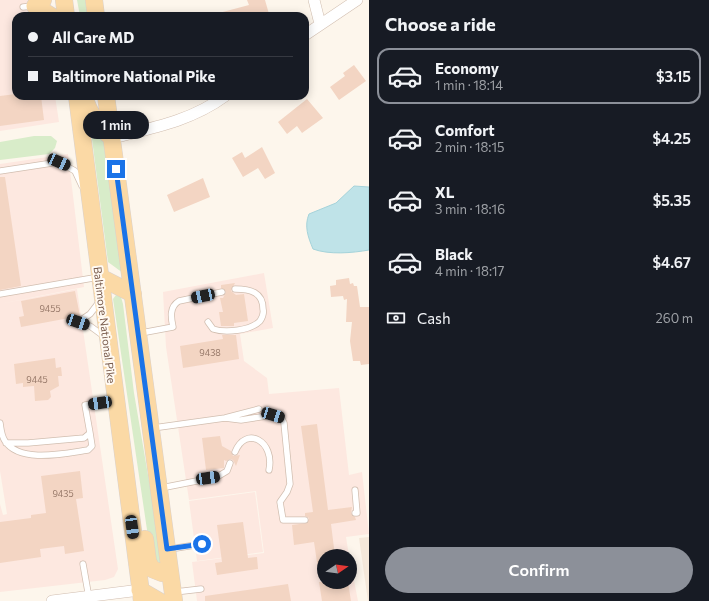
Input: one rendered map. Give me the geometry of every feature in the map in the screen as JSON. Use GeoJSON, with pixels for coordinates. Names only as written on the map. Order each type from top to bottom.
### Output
{"type":"FeatureCollection","features":[{"type":"Feature","properties":{"kind":"main road"},"geometry":{"type":"LineString","coordinates":[[64,0],[66,12]]}},
{"type":"Feature","properties":{"kind":"main road"},"geometry":{"type":"LineString","coordinates":[[94,0],[96,12]]}},
{"type":"Feature","properties":{"kind":"main road"},"geometry":{"type":"LineString","coordinates":[[34,4],[45,12]]}},
{"type":"Feature","properties":{"kind":"main road"},"geometry":{"type":"LineString","coordinates":[[71,100],[82,136]]}},
{"type":"Feature","properties":{"kind":"main road","name":"Baltimore National Pike"},"geometry":{"type":"LineString","coordinates":[[77,100],[141,595]]}},
{"type":"Feature","properties":{"kind":"main road"},"geometry":{"type":"LineString","coordinates":[[85,100],[94,121],[112,138]]}},
{"type":"Feature","properties":{"kind":"main road"},"geometry":{"type":"LineString","coordinates":[[107,100],[170,572],[169,598],[141,595]]}},
{"type":"Feature","properties":{"kind":"main road"},"geometry":{"type":"LineString","coordinates":[[100,277],[133,294]]}},
{"type":"Feature","properties":{"kind":"main road"},"geometry":{"type":"LineString","coordinates":[[115,400],[131,446],[148,562],[152,569],[156,572],[170,572]]}},
{"type":"Feature","properties":{"kind":"street"},"geometry":{"type":"LineString","coordinates":[[314,0],[320,24]]}},
{"type":"Feature","properties":{"kind":"street"},"geometry":{"type":"LineString","coordinates":[[309,32],[357,0]]}},
{"type":"Feature","properties":{"kind":"street"},"geometry":{"type":"LineString","coordinates":[[112,138],[179,122],[198,114],[219,100]]}},
{"type":"Feature","properties":{"kind":"street"},"geometry":{"type":"LineString","coordinates":[[52,601],[141,595]]}},
{"type":"Feature","properties":{"kind":"lane"},"geometry":{"type":"LineString","coordinates":[[0,171],[44,163],[59,162],[75,171],[89,199]]}},
{"type":"Feature","properties":{"kind":"lane"},"geometry":{"type":"LineString","coordinates":[[0,294],[100,277]]}},
{"type":"Feature","properties":{"kind":"lane"},"geometry":{"type":"LineString","coordinates":[[208,322],[213,329],[221,332],[251,327],[261,320],[264,312],[263,301],[258,294],[248,289],[236,289]]}},
{"type":"Feature","properties":{"kind":"lane"},"geometry":{"type":"LineString","coordinates":[[138,333],[173,327],[171,318],[175,303],[222,292]]}},
{"type":"Feature","properties":{"kind":"lane"},"geometry":{"type":"LineString","coordinates":[[102,298],[90,314],[78,322],[90,326],[107,339]]}},
{"type":"Feature","properties":{"kind":"lane"},"geometry":{"type":"LineString","coordinates":[[0,423],[2,436],[6,442],[17,451],[40,456],[50,456],[88,450],[92,446],[85,405],[115,400]]}},
{"type":"Feature","properties":{"kind":"lane"},"geometry":{"type":"LineString","coordinates":[[151,428],[225,418],[259,409]]}},
{"type":"Feature","properties":{"kind":"lane"},"geometry":{"type":"LineString","coordinates":[[225,418],[241,420],[273,415],[281,417],[284,423],[290,484],[280,502],[282,516],[283,520],[305,520]]}},
{"type":"Feature","properties":{"kind":"lane"},"geometry":{"type":"LineString","coordinates":[[6,442],[28,443],[84,438],[90,433]]}},
{"type":"Feature","properties":{"kind":"lane"},"geometry":{"type":"LineString","coordinates":[[235,452],[237,446],[246,439],[262,441],[270,454],[269,470]]}},
{"type":"Feature","properties":{"kind":"lane"},"geometry":{"type":"LineString","coordinates":[[159,488],[217,477],[228,471],[230,463]]}},
{"type":"Feature","properties":{"kind":"lane"},"geometry":{"type":"LineString","coordinates":[[355,490],[358,513],[355,513]]}},
{"type":"Feature","properties":{"kind":"lane"},"geometry":{"type":"LineString","coordinates":[[167,549],[202,544]]}},
{"type":"Feature","properties":{"kind":"lane"},"geometry":{"type":"LineString","coordinates":[[83,564],[90,599]]}},
{"type":"Feature","properties":{"kind":"lane"},"geometry":{"type":"LineString","coordinates":[[169,598],[201,589]]}},
{"type":"Feature","properties":{"kind":"shaded area"},"geometry":{"type":"Polygon","coordinates":[[[0,0],[42,0],[44,12],[12,12],[12,100],[56,100],[59,122],[0,131],[0,0]]]}},
{"type":"Feature","properties":{"kind":"shaded area"},"geometry":{"type":"Polygon","coordinates":[[[68,154],[84,287],[0,304],[0,164],[68,154]]]}},
{"type":"Feature","properties":{"kind":"shaded area"},"geometry":{"type":"Polygon","coordinates":[[[264,273],[273,328],[240,334],[244,361],[267,378],[269,394],[339,388],[349,475],[362,472],[369,534],[346,537],[348,549],[317,549],[317,589],[356,589],[358,601],[197,601],[192,562],[264,553],[256,491],[189,500],[166,347],[163,292],[264,273]]]}},
{"type":"Feature","properties":{"kind":"shaded area"},"geometry":{"type":"Polygon","coordinates":[[[77,289],[118,569],[114,577],[105,580],[0,592],[0,504],[3,515],[7,514],[0,471],[0,304],[77,289]]]}},
{"type":"Feature","properties":{"kind":"shaded area"},"geometry":{"type":"Polygon","coordinates":[[[255,492],[263,552],[197,561],[189,501],[255,492]]]}},
{"type":"Feature","properties":{"kind":"shaded area"},"geometry":{"type":"Polygon","coordinates":[[[369,537],[369,601],[368,601],[359,538],[369,537]]]}},
{"type":"Feature","properties":{"kind":"green space"},"geometry":{"type":"Polygon","coordinates":[[[77,0],[87,0],[88,12],[79,12],[77,0]]]}},
{"type":"Feature","properties":{"kind":"green space"},"geometry":{"type":"Polygon","coordinates":[[[90,124],[105,138],[123,273],[108,262],[90,124]]]}},
{"type":"Feature","properties":{"kind":"green space"},"geometry":{"type":"Polygon","coordinates":[[[34,136],[51,136],[57,141],[55,148],[49,154],[0,160],[0,142],[34,136]]]}},
{"type":"Feature","properties":{"kind":"green space"},"geometry":{"type":"Polygon","coordinates":[[[116,295],[121,297],[123,304],[134,393],[162,557],[160,565],[151,557],[113,299],[116,295]]]}},
{"type":"Feature","properties":{"kind":"water"},"geometry":{"type":"Polygon","coordinates":[[[354,186],[369,187],[369,250],[348,253],[333,253],[313,249],[308,236],[307,223],[309,214],[336,203],[354,186]]]}},
{"type":"Feature","properties":{"kind":"building"},"geometry":{"type":"Polygon","coordinates":[[[247,0],[265,0],[268,12],[223,12],[249,5],[247,0]]]}},
{"type":"Feature","properties":{"kind":"building"},"geometry":{"type":"Polygon","coordinates":[[[354,65],[366,81],[339,100],[330,87],[345,76],[343,73],[354,65]]]}},
{"type":"Feature","properties":{"kind":"building"},"geometry":{"type":"Polygon","coordinates":[[[12,94],[12,100],[42,100],[44,120],[0,126],[0,96],[12,94]]]}},
{"type":"Feature","properties":{"kind":"building"},"geometry":{"type":"Polygon","coordinates":[[[306,100],[308,100],[323,118],[302,133],[297,126],[287,134],[278,122],[306,100]]]}},
{"type":"Feature","properties":{"kind":"building"},"geometry":{"type":"Polygon","coordinates":[[[262,147],[275,173],[265,179],[258,168],[243,177],[232,158],[242,152],[245,158],[262,147]]]}},
{"type":"Feature","properties":{"kind":"building"},"geometry":{"type":"Polygon","coordinates":[[[0,177],[5,177],[21,286],[0,290],[0,177]]]}},
{"type":"Feature","properties":{"kind":"building"},"geometry":{"type":"Polygon","coordinates":[[[203,178],[210,197],[174,212],[167,195],[203,178]]]}},
{"type":"Feature","properties":{"kind":"building"},"geometry":{"type":"Polygon","coordinates":[[[349,278],[350,284],[353,283],[354,286],[357,286],[360,307],[369,307],[369,364],[361,365],[360,361],[353,361],[350,341],[352,322],[346,322],[347,299],[344,300],[343,296],[331,297],[330,286],[336,285],[336,280],[349,278]]]}},
{"type":"Feature","properties":{"kind":"building"},"geometry":{"type":"Polygon","coordinates":[[[235,283],[231,291],[236,295],[244,294],[248,321],[234,323],[234,326],[221,326],[219,312],[223,312],[220,298],[223,298],[226,292],[221,288],[221,285],[235,283]]]}},
{"type":"Feature","properties":{"kind":"building"},"geometry":{"type":"Polygon","coordinates":[[[75,291],[80,316],[21,327],[19,317],[24,316],[21,301],[75,291]]]}},
{"type":"Feature","properties":{"kind":"building"},"geometry":{"type":"Polygon","coordinates":[[[222,335],[236,335],[239,359],[183,368],[180,346],[223,339],[222,335]]]}},
{"type":"Feature","properties":{"kind":"building"},"geometry":{"type":"Polygon","coordinates":[[[55,358],[56,368],[61,367],[62,376],[58,376],[59,386],[50,391],[51,397],[48,400],[35,401],[34,386],[23,387],[23,383],[16,384],[14,364],[55,358]]]}},
{"type":"Feature","properties":{"kind":"building"},"geometry":{"type":"Polygon","coordinates":[[[317,424],[328,510],[352,507],[351,513],[356,520],[331,524],[334,549],[317,549],[317,562],[314,542],[294,545],[292,525],[307,523],[309,518],[305,516],[305,513],[313,512],[301,426],[317,424]]]}},
{"type":"Feature","properties":{"kind":"building"},"geometry":{"type":"Polygon","coordinates":[[[220,436],[222,446],[231,451],[233,456],[240,455],[236,466],[233,460],[230,459],[226,461],[224,460],[224,468],[206,470],[202,438],[220,436]]]}},
{"type":"Feature","properties":{"kind":"building"},"geometry":{"type":"Polygon","coordinates":[[[80,471],[83,498],[76,499],[84,551],[65,554],[64,546],[40,549],[41,557],[0,563],[0,522],[31,518],[31,515],[46,513],[41,476],[80,471]]]}},
{"type":"Feature","properties":{"kind":"building"},"geometry":{"type":"Polygon","coordinates":[[[243,522],[248,558],[257,557],[258,569],[217,575],[215,563],[222,562],[217,525],[243,522]]]}},
{"type":"Feature","properties":{"kind":"building"},"geometry":{"type":"Polygon","coordinates":[[[288,584],[291,601],[205,601],[205,596],[288,584]]]}},
{"type":"Feature","properties":{"kind":"building"},"geometry":{"type":"Polygon","coordinates":[[[320,589],[349,589],[351,601],[322,601],[320,589]]]}},
{"type":"Feature","properties":{"kind":"route"},"geometry":{"type":"LineString","coordinates":[[116,169],[167,549],[202,544]]}}]}
